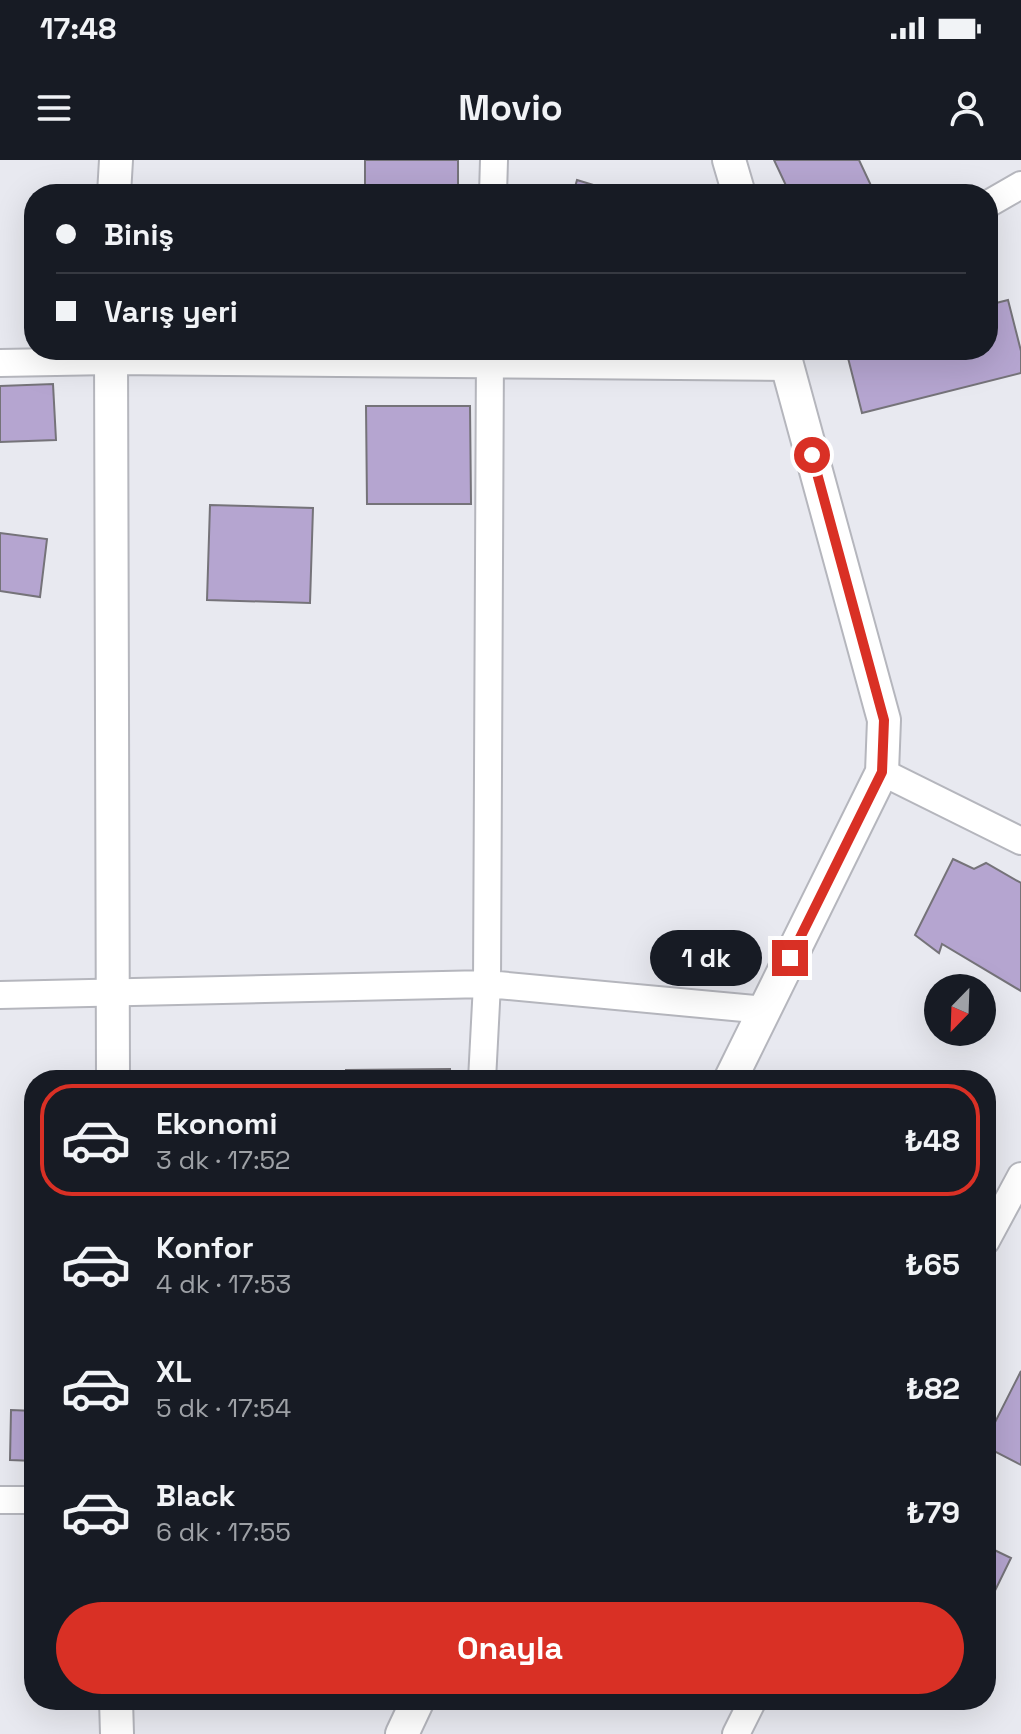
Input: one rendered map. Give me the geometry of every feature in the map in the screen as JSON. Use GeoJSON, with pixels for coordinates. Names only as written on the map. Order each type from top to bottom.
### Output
{"type":"FeatureCollection","features":[{"type":"Feature","properties":{"kind":"street"},"geometry":{"type":"LineString","coordinates":[[115,184],[116,160]]}},
{"type":"Feature","properties":{"kind":"street"},"geometry":{"type":"LineString","coordinates":[[493,184],[494,160]]}},
{"type":"Feature","properties":{"kind":"street"},"geometry":{"type":"LineString","coordinates":[[729,160],[736,184]]}},
{"type":"Feature","properties":{"kind":"street"},"geometry":{"type":"LineString","coordinates":[[998,198],[1021,185]]}},
{"type":"Feature","properties":{"kind":"street"},"geometry":{"type":"LineString","coordinates":[[0,363],[42,360]]}},
{"type":"Feature","properties":{"kind":"street"},"geometry":{"type":"LineString","coordinates":[[111,360],[113,1070]]}},
{"type":"Feature","properties":{"kind":"street"},"geometry":{"type":"LineString","coordinates":[[483,1070],[487,984],[490,360]]}},
{"type":"Feature","properties":{"kind":"street"},"geometry":{"type":"LineString","coordinates":[[735,1070],[882,772],[884,720],[786,360]]}},
{"type":"Feature","properties":{"kind":"street"},"geometry":{"type":"LineString","coordinates":[[882,772],[1021,841]]}},
{"type":"Feature","properties":{"kind":"street"},"geometry":{"type":"LineString","coordinates":[[0,995],[487,984],[765,1010]]}},
{"type":"Feature","properties":{"kind":"street"},"geometry":{"type":"LineString","coordinates":[[996,1222],[1021,1176]]}},
{"type":"Feature","properties":{"kind":"street"},"geometry":{"type":"LineString","coordinates":[[0,1500],[24,1500]]}},
{"type":"Feature","properties":{"kind":"street"},"geometry":{"type":"LineString","coordinates":[[116,1710],[117,1734]]}},
{"type":"Feature","properties":{"kind":"street"},"geometry":{"type":"LineString","coordinates":[[402,1734],[413,1710]]}},
{"type":"Feature","properties":{"kind":"street"},"geometry":{"type":"LineString","coordinates":[[736,1734],[748,1710]]}},
{"type":"Feature","properties":{"kind":"building"},"geometry":{"type":"Polygon","coordinates":[[[365,160],[458,160],[458,184],[365,184],[365,160]]]}},
{"type":"Feature","properties":{"kind":"building"},"geometry":{"type":"Polygon","coordinates":[[[774,160],[859,160],[870,184],[785,184],[774,160]]]}},
{"type":"Feature","properties":{"kind":"building"},"geometry":{"type":"Polygon","coordinates":[[[1008,300],[1021,351],[1021,373],[862,413],[849,360],[998,360],[998,302],[1008,300]]]}},
{"type":"Feature","properties":{"kind":"building"},"geometry":{"type":"Polygon","coordinates":[[[53,384],[56,440],[0,442],[0,386],[53,384]]]}},
{"type":"Feature","properties":{"kind":"building"},"geometry":{"type":"Polygon","coordinates":[[[366,406],[470,406],[471,504],[367,504],[366,406]]]}},
{"type":"Feature","properties":{"kind":"building"},"geometry":{"type":"Polygon","coordinates":[[[210,505],[313,508],[310,603],[207,600],[210,505]]]}},
{"type":"Feature","properties":{"kind":"building"},"geometry":{"type":"Polygon","coordinates":[[[0,533],[47,539],[40,597],[0,591],[0,533]]]}},
{"type":"Feature","properties":{"kind":"building"},"geometry":{"type":"Polygon","coordinates":[[[953,859],[974,869],[986,863],[1021,883],[1021,991],[942,944],[939,953],[915,935],[953,859]]]}},
{"type":"Feature","properties":{"kind":"building"},"geometry":{"type":"Polygon","coordinates":[[[450,1069],[450,1070],[346,1070],[450,1069]]]}},
{"type":"Feature","properties":{"kind":"building"},"geometry":{"type":"Polygon","coordinates":[[[1021,1371],[1021,1465],[996,1452],[996,1420],[1021,1371]]]}},
{"type":"Feature","properties":{"kind":"building"},"geometry":{"type":"Polygon","coordinates":[[[11,1410],[24,1411],[24,1461],[10,1460],[11,1410]]]}},
{"type":"Feature","properties":{"kind":"building"},"geometry":{"type":"Polygon","coordinates":[[[996,1551],[1011,1558],[996,1589],[996,1551]]]}},
{"type":"Feature","properties":{"kind":"route"},"geometry":{"type":"LineString","coordinates":[[790,958],[882,772],[884,720],[812,455]]}}]}
